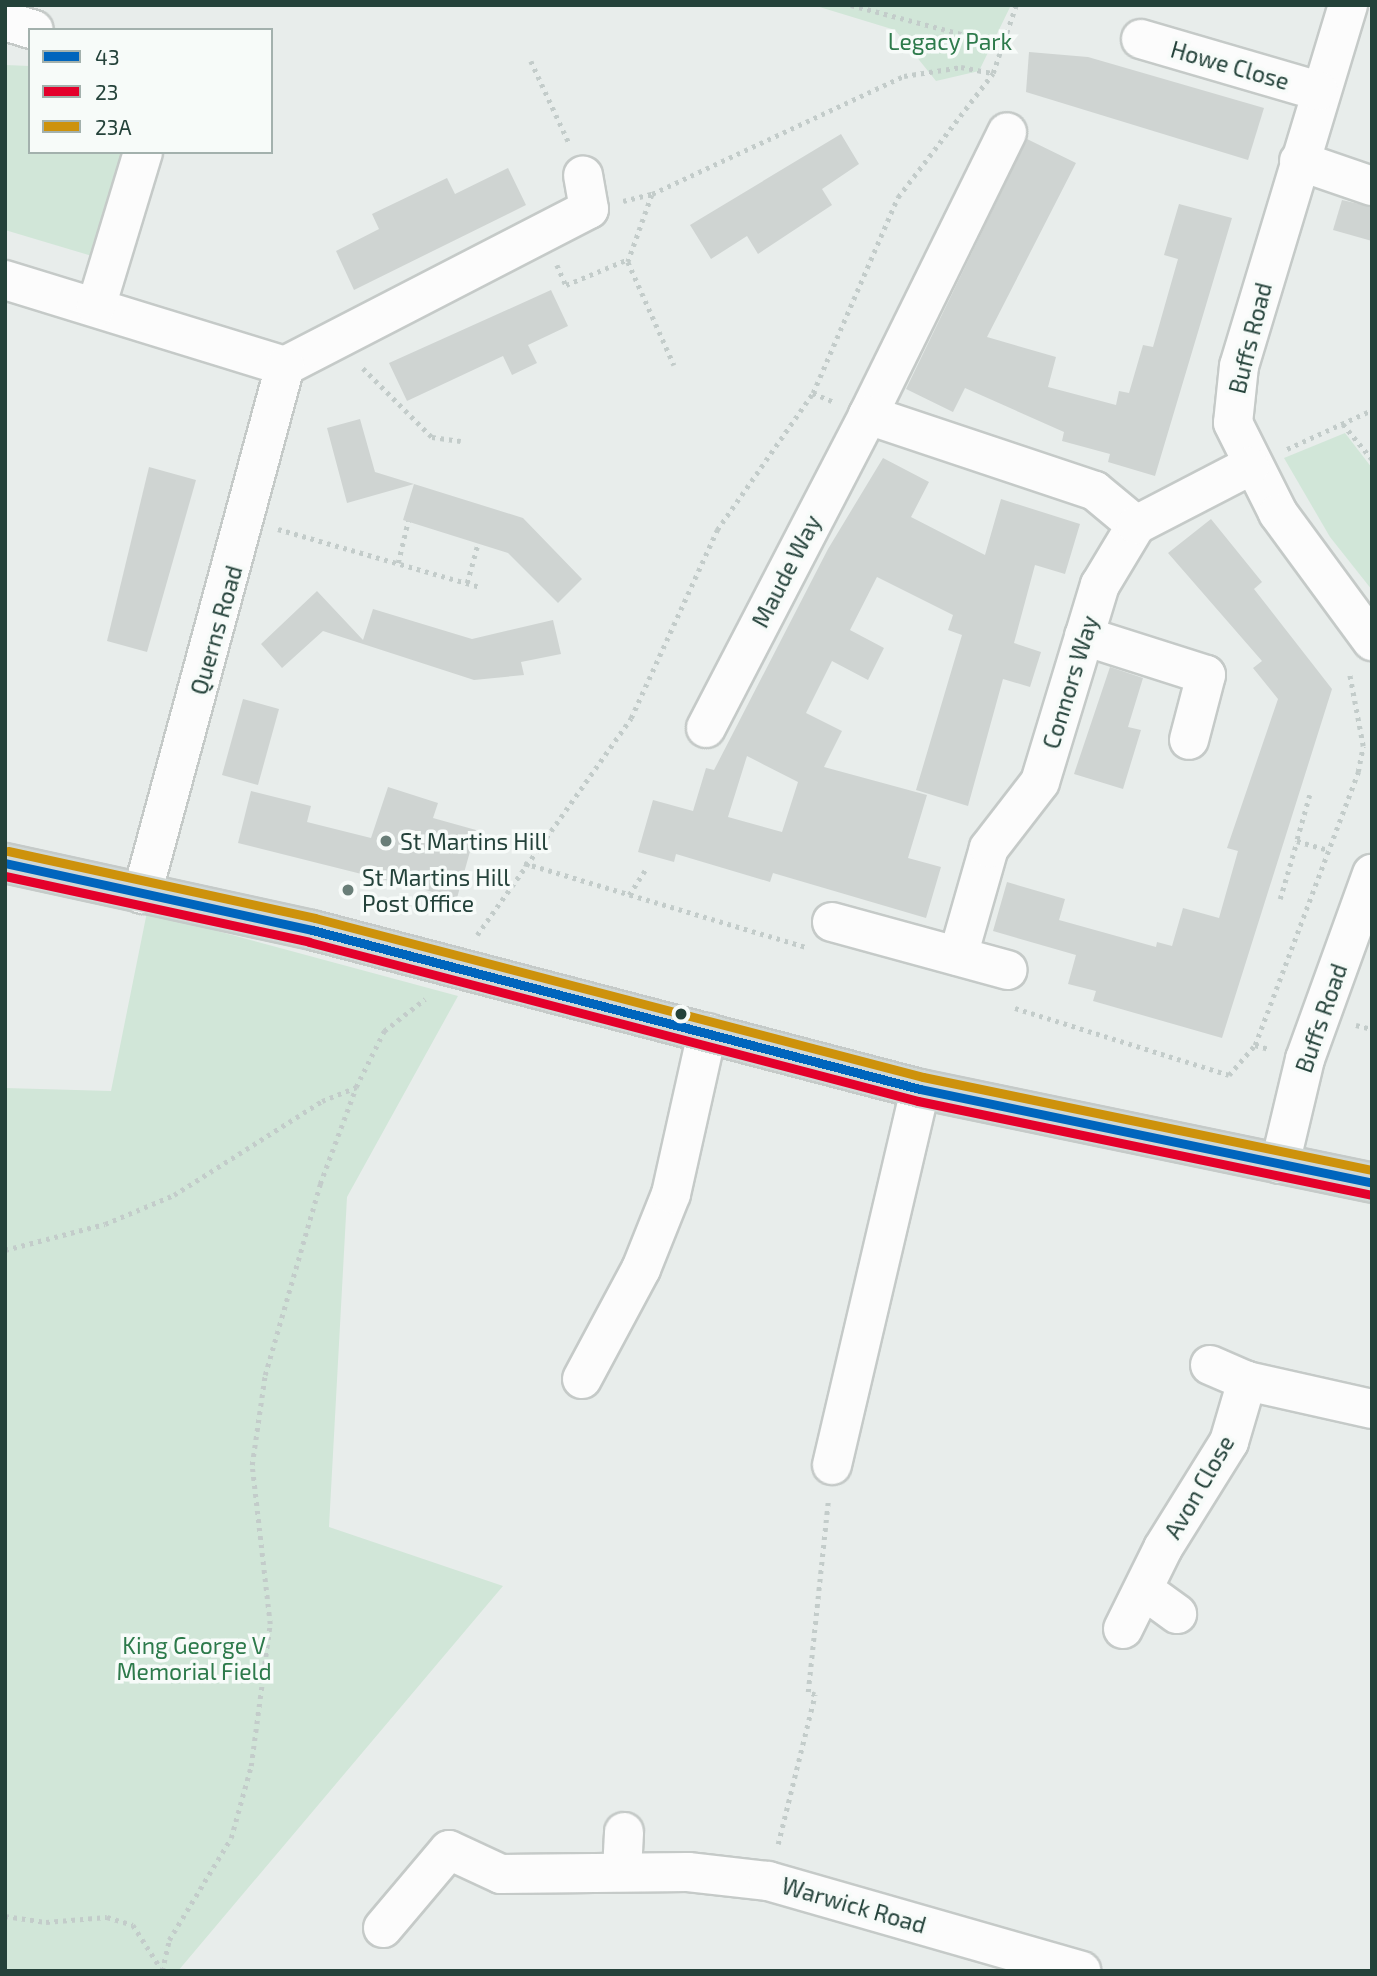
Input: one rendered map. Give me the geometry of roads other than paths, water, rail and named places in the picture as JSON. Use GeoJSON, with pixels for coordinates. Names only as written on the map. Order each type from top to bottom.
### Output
{"type":"FeatureCollection","features":[{"type":"Feature","properties":{"kind":"main road"},"geometry":{"type":"LineString","coordinates":[[5,863],[445,965],[920,1089],[1372,1183]]}},
{"type":"Feature","properties":{"kind":"street","name":"Buffs Road"},"geometry":{"type":"LineString","coordinates":[[1348,5],[1298,161],[1233,397],[1233,423],[1250,466],[1372,641]]}},
{"type":"Feature","properties":{"kind":"street"},"geometry":{"type":"LineString","coordinates":[[5,21],[28,28]]}},
{"type":"Feature","properties":{"kind":"street","name":"Howe Close"},"geometry":{"type":"LineString","coordinates":[[1141,39],[1319,91]]}},
{"type":"Feature","properties":{"kind":"street","name":"Maude Way"},"geometry":{"type":"LineString","coordinates":[[706,728],[867,415],[1007,132]]}},
{"type":"Feature","properties":{"kind":"street"},"geometry":{"type":"LineString","coordinates":[[96,307],[142,154]]}},
{"type":"Feature","properties":{"kind":"street"},"geometry":{"type":"LineString","coordinates":[[1298,161],[1372,186]]}},
{"type":"Feature","properties":{"kind":"street"},"geometry":{"type":"LineString","coordinates":[[5,280],[285,366],[542,233],[586,192]]}},
{"type":"Feature","properties":{"kind":"street","name":"Querns Road"},"geometry":{"type":"LineString","coordinates":[[142,894],[246,520],[285,366]]}},
{"type":"Feature","properties":{"kind":"street"},"geometry":{"type":"LineString","coordinates":[[867,415],[1095,491],[1136,525],[1250,466]]}},
{"type":"Feature","properties":{"kind":"street","name":"Connors Way"},"geometry":{"type":"LineString","coordinates":[[958,956],[989,848],[1040,782],[1100,585],[1136,525]]}},
{"type":"Feature","properties":{"kind":"street"},"geometry":{"type":"LineString","coordinates":[[1084,636],[1206,675],[1189,740]]}},
{"type":"Feature","properties":{"kind":"street","name":"Buffs Road"},"geometry":{"type":"LineString","coordinates":[[1280,1164],[1305,1059],[1372,874]]}},
{"type":"Feature","properties":{"kind":"street"},"geometry":{"type":"LineString","coordinates":[[832,922],[1008,970]]}},
{"type":"Feature","properties":{"kind":"street"},"geometry":{"type":"LineString","coordinates":[[582,1379],[641,1269],[671,1194],[707,1033]]}},
{"type":"Feature","properties":{"kind":"street"},"geometry":{"type":"LineString","coordinates":[[832,1465],[920,1089]]}},
{"type":"Feature","properties":{"kind":"street"},"geometry":{"type":"LineString","coordinates":[[1210,1365],[1247,1381],[1372,1409]]}},
{"type":"Feature","properties":{"kind":"street","name":"Avon Close"},"geometry":{"type":"LineString","coordinates":[[1123,1629],[1229,1443],[1247,1381]]}},
{"type":"Feature","properties":{"kind":"street"},"geometry":{"type":"LineString","coordinates":[[1144,1590],[1177,1615]]}},
{"type":"Feature","properties":{"kind":"street"},"geometry":{"type":"LineString","coordinates":[[622,1871],[624,1832]]}},
{"type":"Feature","properties":{"kind":"street","name":"Warwick Road"},"geometry":{"type":"LineString","coordinates":[[383,1928],[449,1850],[501,1874],[622,1871],[768,1881],[1081,1971]]}},
{"type":"Feature","properties":{"kind":"place","name":"St Martins Hill"},"geometry":{"type":"Point","coordinates":[386,841]}},
{"type":"Feature","properties":{"kind":"place","name":"St Martins Hill Post Office"},"geometry":{"type":"Point","coordinates":[348,890]}},
{"type":"Feature","properties":{"kind":"park label","name":"Legacy Park"},"geometry":{"type":"Point","coordinates":[950,41]}},
{"type":"Feature","properties":{"kind":"park label","name":"King George V Memorial Field"},"geometry":{"type":"Point","coordinates":[194,1658]}}]}
